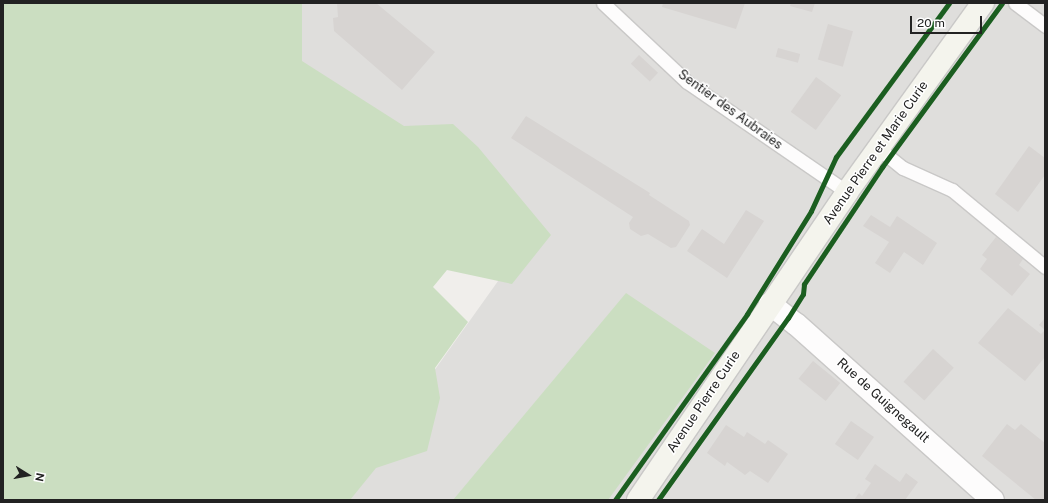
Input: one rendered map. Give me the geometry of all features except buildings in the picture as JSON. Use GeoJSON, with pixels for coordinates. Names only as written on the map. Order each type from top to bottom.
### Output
{"type":"FeatureCollection","features":[{"type":"Feature","properties":{"kind":"main road","name":"Avenue Pierre et Marie Curie"},"geometry":{"type":"LineString","coordinates":[[770,304],[878,148],[984,3]]}},
{"type":"Feature","properties":{"kind":"main road","name":"Avenue Pierre Curie"},"geometry":{"type":"LineString","coordinates":[[638,500],[770,304]]}},
{"type":"Feature","properties":{"kind":"street","name":"Rue de Guignegault"},"geometry":{"type":"LineString","coordinates":[[770,304],[796,324],[993,500]]}},
{"type":"Feature","properties":{"kind":"lane","name":"Sentier des Aubraies"},"geometry":{"type":"LineString","coordinates":[[602,3],[687,82],[847,192]]}},
{"type":"Feature","properties":{"kind":"lane"},"geometry":{"type":"LineString","coordinates":[[1015,3],[1045,26]]}},
{"type":"Feature","properties":{"kind":"lane"},"geometry":{"type":"LineString","coordinates":[[878,148],[903,168],[952,190],[1045,267]]}},
{"type":"Feature","properties":{"kind":"shaded area"},"geometry":{"type":"Polygon","coordinates":[[[290,3],[1045,3],[1045,500],[342,500],[528,239],[287,83],[290,3]]]}},
{"type":"Feature","properties":{"kind":"green space"},"geometry":{"type":"Polygon","coordinates":[[[3,3],[302,3],[302,61],[404,126],[453,124],[478,147],[551,235],[512,284],[447,270],[433,287],[468,322],[435,368],[440,398],[427,451],[376,468],[350,500],[3,500],[3,3]]]}},
{"type":"Feature","properties":{"kind":"green space"},"geometry":{"type":"Polygon","coordinates":[[[626,293],[715,353],[608,500],[453,500],[626,293]]]}},
{"type":"Feature","properties":{"kind":"cycle path"},"geometry":{"type":"LineString","coordinates":[[615,500],[747,314],[811,211],[836,157],[949,3]]}},
{"type":"Feature","properties":{"kind":"cycle path"},"geometry":{"type":"LineString","coordinates":[[658,500],[788,318],[803,294],[804,284],[882,167],[1002,3]]}}]}
